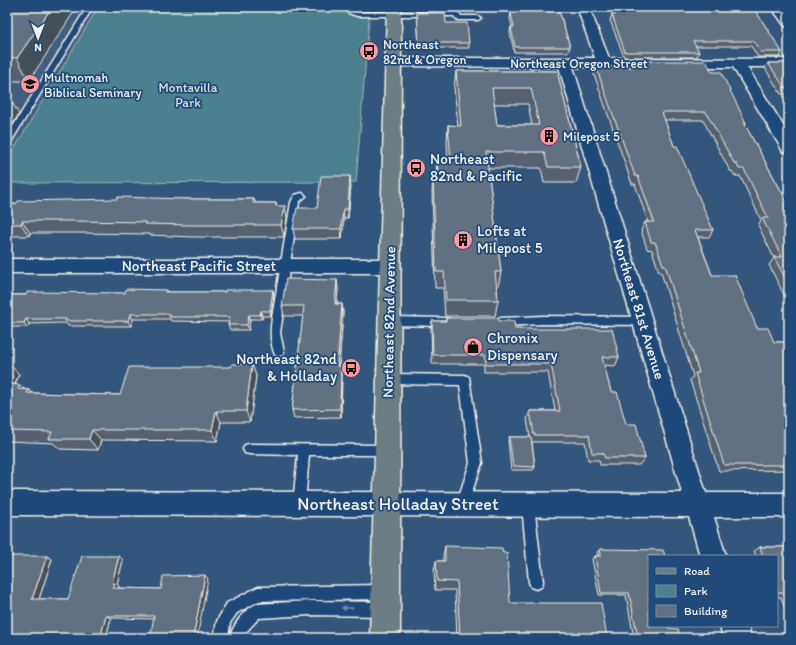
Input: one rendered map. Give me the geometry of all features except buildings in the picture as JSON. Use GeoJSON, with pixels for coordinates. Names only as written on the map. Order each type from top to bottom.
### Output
{"type":"FeatureCollection","features":[{"type":"Feature","properties":{"kind":"main road","name":"Northeast 82nd Avenue"},"geometry":{"type":"LineString","coordinates":[[385,638],[394,10]]}},
{"type":"Feature","properties":{"kind":"street"},"geometry":{"type":"LineString","coordinates":[[584,7],[604,63]]}},
{"type":"Feature","properties":{"kind":"street"},"geometry":{"type":"LineString","coordinates":[[777,7],[789,23]]}},
{"type":"Feature","properties":{"kind":"street","name":"Northeast Oregon Street"},"geometry":{"type":"LineString","coordinates":[[393,62],[789,63]]}},
{"type":"Feature","properties":{"kind":"street","name":"Northeast 81st Avenue"},"geometry":{"type":"LineString","coordinates":[[565,63],[713,555]]}},
{"type":"Feature","properties":{"kind":"street"},"geometry":{"type":"LineString","coordinates":[[738,63],[789,148]]}},
{"type":"Feature","properties":{"kind":"street","name":"Northeast Pacific Street"},"geometry":{"type":"LineString","coordinates":[[7,266],[390,266]]}},
{"type":"Feature","properties":{"kind":"street","name":"Northeast Holladay Street"},"geometry":{"type":"LineString","coordinates":[[7,503],[789,505]]}},
{"type":"Feature","properties":{"kind":"street"},"geometry":{"type":"LineString","coordinates":[[734,627],[737,638]]}},
{"type":"Feature","properties":{"kind":"lane"},"geometry":{"type":"LineString","coordinates":[[7,142],[90,7]]}},
{"type":"Feature","properties":{"kind":"lane"},"geometry":{"type":"LineString","coordinates":[[346,7],[350,12],[356,14],[394,10],[469,9],[477,7]]}},
{"type":"Feature","properties":{"kind":"lane"},"geometry":{"type":"LineString","coordinates":[[427,10],[457,14],[458,18],[478,18]]}},
{"type":"Feature","properties":{"kind":"lane"},"geometry":{"type":"LineString","coordinates":[[279,352],[275,333],[295,202],[298,197],[302,196]]}},
{"type":"Feature","properties":{"kind":"lane"},"geometry":{"type":"LineString","coordinates":[[492,322],[542,320],[643,321]]}},
{"type":"Feature","properties":{"kind":"lane"},"geometry":{"type":"LineString","coordinates":[[390,321],[453,322]]}},
{"type":"Feature","properties":{"kind":"lane"},"geometry":{"type":"LineString","coordinates":[[389,379],[465,380],[476,463],[462,504]]}},
{"type":"Feature","properties":{"kind":"lane"},"geometry":{"type":"LineString","coordinates":[[249,449],[388,450]]}},
{"type":"Feature","properties":{"kind":"lane"},"geometry":{"type":"LineString","coordinates":[[299,503],[304,450]]}},
{"type":"Feature","properties":{"kind":"lane"},"geometry":{"type":"LineString","coordinates":[[528,505],[536,582]]}},
{"type":"Feature","properties":{"kind":"lane"},"geometry":{"type":"LineString","coordinates":[[221,638],[224,621],[232,608],[258,594],[386,601]]}},
{"type":"Feature","properties":{"kind":"lane"},"geometry":{"type":"LineString","coordinates":[[236,638],[239,629],[256,612],[386,601]]}},
{"type":"Feature","properties":{"kind":"shaded area","name":"Multnomah Biblical Seminary"},"geometry":{"type":"Polygon","coordinates":[[[7,7],[98,7],[7,161],[7,7]]]}},
{"type":"Feature","properties":{"kind":"green space","name":"Montavilla Park"},"geometry":{"type":"Polygon","coordinates":[[[98,7],[370,7],[356,182],[7,183],[7,161],[98,7]]]}},
{"type":"Feature","properties":{"kind":"place","name":"Northeast 82nd & Oregon"},"geometry":{"type":"Point","coordinates":[369,51]}},
{"type":"Feature","properties":{"kind":"place","name":"Multnomah Biblical Seminary"},"geometry":{"type":"Point","coordinates":[30,84]}},
{"type":"Feature","properties":{"kind":"place","name":"Milepost 5"},"geometry":{"type":"Point","coordinates":[549,136]}},
{"type":"Feature","properties":{"kind":"place","name":"Northeast 82nd & Pacific"},"geometry":{"type":"Point","coordinates":[416,168]}},
{"type":"Feature","properties":{"kind":"place","name":"Lofts at Milepost 5"},"geometry":{"type":"Point","coordinates":[463,240]}},
{"type":"Feature","properties":{"kind":"place","name":"Chronix Dispensary"},"geometry":{"type":"Point","coordinates":[473,347]}},
{"type":"Feature","properties":{"kind":"place","name":"Northeast 82nd & Holladay"},"geometry":{"type":"Point","coordinates":[351,368]}}]}
